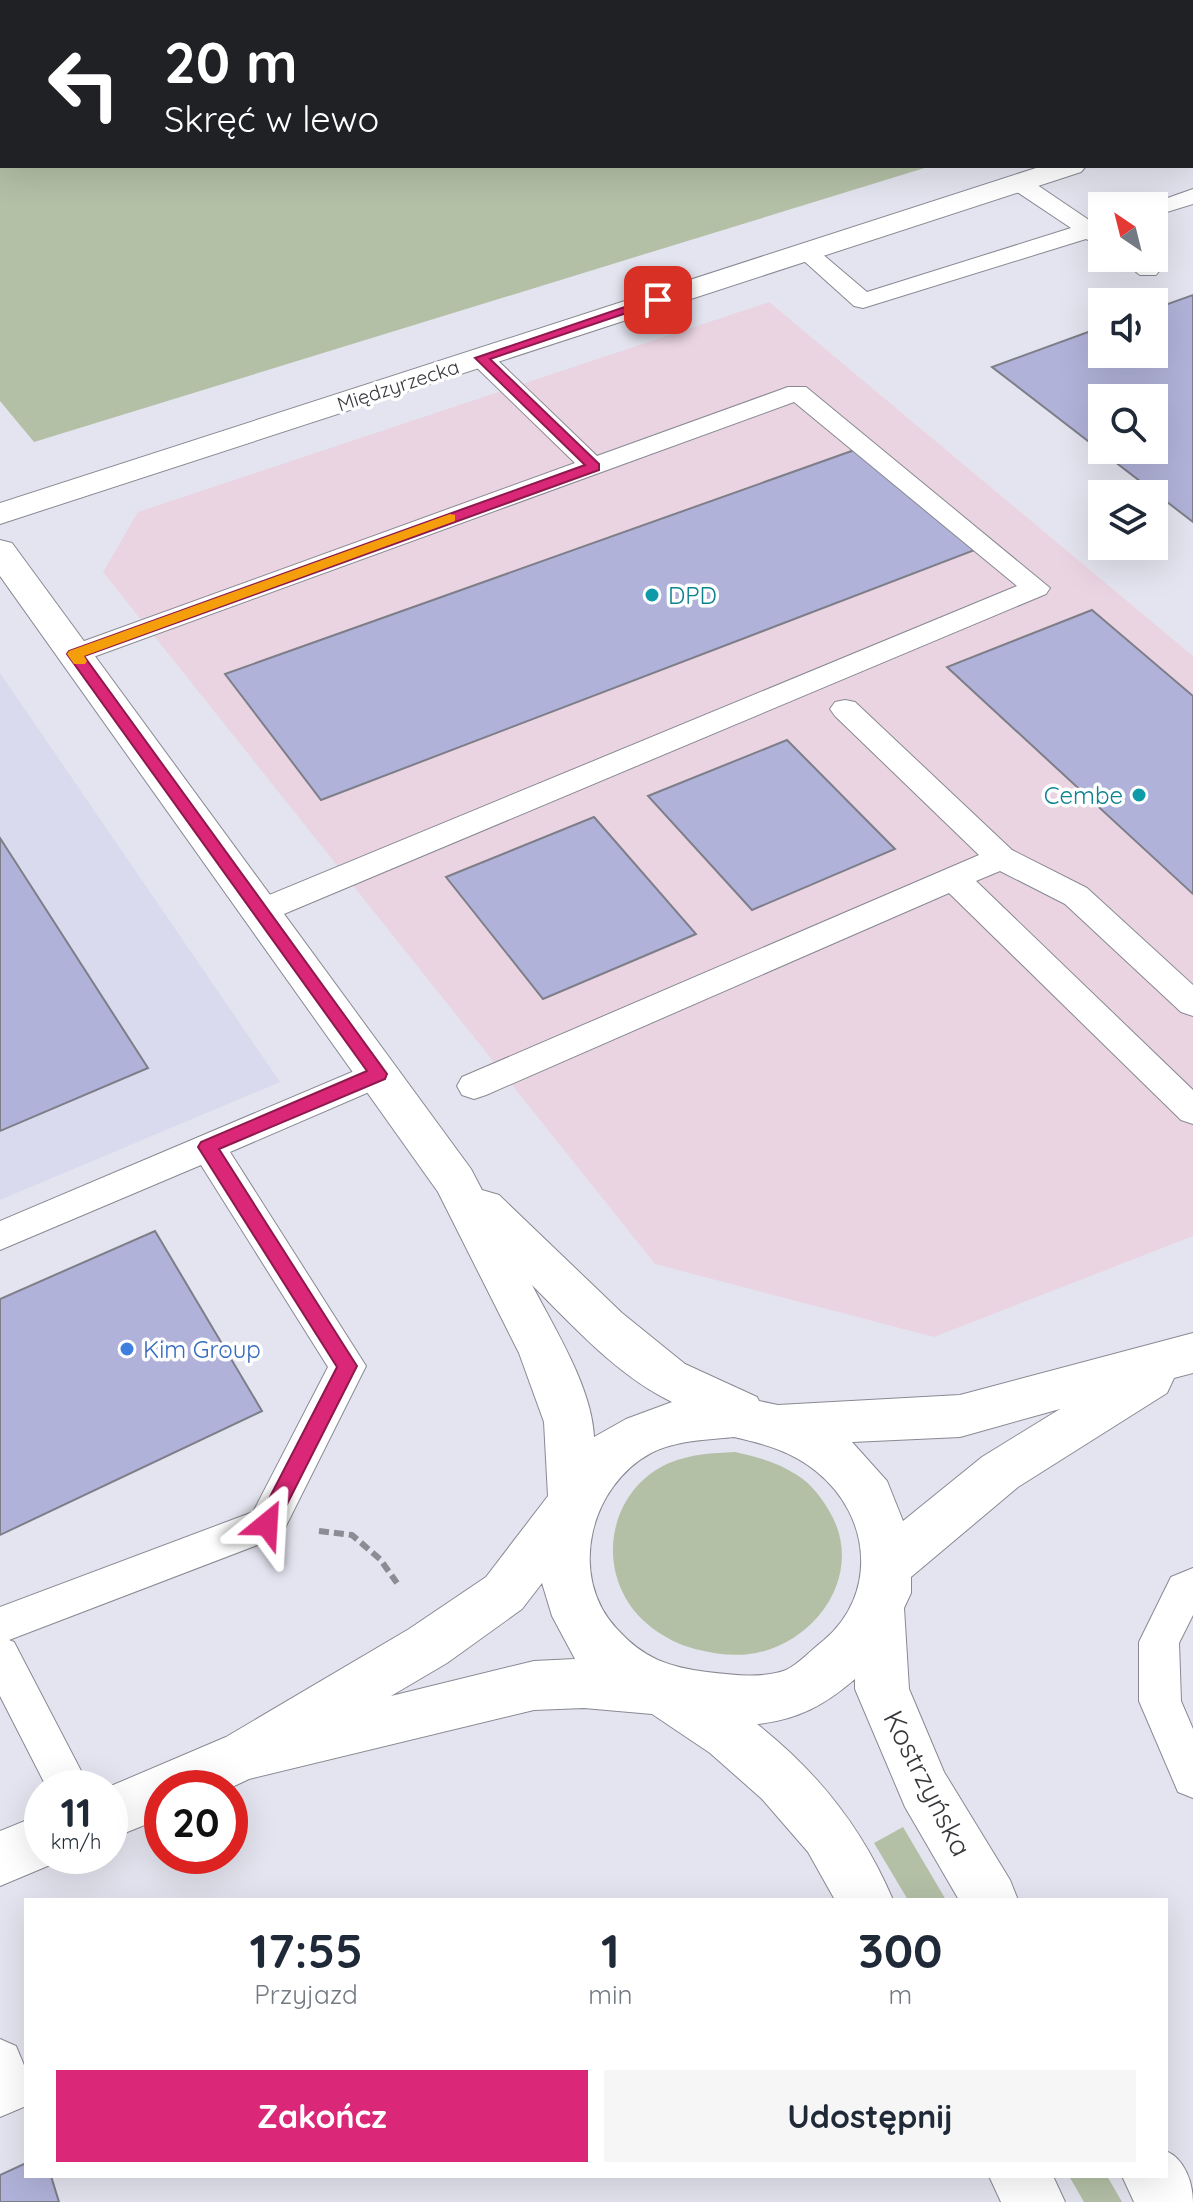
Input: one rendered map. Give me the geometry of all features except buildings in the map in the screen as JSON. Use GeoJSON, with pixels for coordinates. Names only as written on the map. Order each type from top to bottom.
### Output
{"type":"FeatureCollection","features":[{"type":"Feature","properties":{"kind":"street","name":"Międzyrzecka"},"geometry":{"type":"LineString","coordinates":[[0,514],[1065,168]]}},
{"type":"Feature","properties":{"kind":"street"},"geometry":{"type":"LineString","coordinates":[[0,551],[455,1181],[543,1353],[569,1422],[573,1502],[562,1567],[577,1617],[611,1660],[661,1690],[753,1754],[828,1834],[864,1898]]}},
{"type":"Feature","properties":{"kind":"street","name":"Kostrzyńska"},"geometry":{"type":"LineString","coordinates":[[455,1181],[615,1336],[668,1378],[828,1449],[864,1486],[885,1532],[882,1689],[924,1789],[989,1898]]}},
{"type":"Feature","properties":{"kind":"street"},"geometry":{"type":"LineString","coordinates":[[210,1770],[245,1755],[428,1646],[504,1593],[602,1461],[644,1431],[696,1417],[765,1421],[960,1416],[1193,1353]]}},
{"type":"Feature","properties":{"kind":"street"},"geometry":{"type":"LineString","coordinates":[[245,1755],[555,1682],[661,1690],[748,1702],[805,1688],[850,1656],[885,1588],[1000,1472],[1193,1353]]}},
{"type":"Feature","properties":{"kind":"street"},"geometry":{"type":"LineString","coordinates":[[0,1859],[24,1849]]}},
{"type":"Feature","properties":{"kind":"street"},"geometry":{"type":"LineString","coordinates":[[1021,2178],[1034,2202]]}},
{"type":"Feature","properties":{"kind":"street"},"geometry":{"type":"LineString","coordinates":[[1154,2178],[1169,2202]]}},
{"type":"Feature","properties":{"kind":"lane"},"geometry":{"type":"LineString","coordinates":[[1019,183],[1088,226]]}},
{"type":"Feature","properties":{"kind":"lane"},"geometry":{"type":"LineString","coordinates":[[1168,204],[1193,196]]}},
{"type":"Feature","properties":{"kind":"lane"},"geometry":{"type":"LineString","coordinates":[[806,252],[863,301],[1088,235]]}},
{"type":"Feature","properties":{"kind":"lane"},"geometry":{"type":"LineString","coordinates":[[481,358],[594,467]]}},
{"type":"Feature","properties":{"kind":"lane"},"geometry":{"type":"LineString","coordinates":[[75,654],[797,392],[1036,588],[261,911]]}},
{"type":"Feature","properties":{"kind":"lane"},"geometry":{"type":"LineString","coordinates":[[845,709],[1001,858],[1076,896],[1193,1004]]}},
{"type":"Feature","properties":{"kind":"lane"},"geometry":{"type":"LineString","coordinates":[[474,1086],[1001,858]]}},
{"type":"Feature","properties":{"kind":"lane"},"geometry":{"type":"LineString","coordinates":[[953,878],[1193,1111]]}},
{"type":"Feature","properties":{"kind":"lane"},"geometry":{"type":"LineString","coordinates":[[0,1236],[378,1074]]}},
{"type":"Feature","properties":{"kind":"lane"},"geometry":{"type":"LineString","coordinates":[[0,1625],[267,1524],[347,1366],[208,1147]]}},
{"type":"Feature","properties":{"kind":"lane"},"geometry":{"type":"LineString","coordinates":[[1193,1586],[1185,1590],[1159,1642],[1160,1701],[1193,1778]]}},
{"type":"Feature","properties":{"kind":"lane"},"geometry":{"type":"LineString","coordinates":[[0,1655],[60,1770]]}},
{"type":"Feature","properties":{"kind":"lane"},"geometry":{"type":"LineString","coordinates":[[0,2062],[10,2089],[0,2094]]}},
{"type":"Feature","properties":{"kind":"path"},"geometry":{"type":"LineString","coordinates":[[267,1524],[352,1535],[380,1559],[397,1583]]}},
{"type":"Feature","properties":{"kind":"shaded area"},"geometry":{"type":"Polygon","coordinates":[[[769,302],[1193,656],[1193,1236],[934,1337],[655,1264],[103,572],[138,512],[769,302]]]}},
{"type":"Feature","properties":{"kind":"shaded area"},"geometry":{"type":"Polygon","coordinates":[[[0,673],[280,1082],[0,1200],[0,673]]]}},
{"type":"Feature","properties":{"kind":"green space"},"geometry":{"type":"Polygon","coordinates":[[[0,168],[924,168],[34,442],[0,401],[0,168]]]}},
{"type":"Feature","properties":{"kind":"green space"},"geometry":{"type":"Polygon","coordinates":[[[735,1452],[782,1467],[813,1488],[832,1516],[840,1538],[842,1561],[838,1582],[815,1620],[798,1635],[778,1646],[740,1655],[695,1649],[673,1641],[652,1628],[635,1611],[622,1591],[613,1554],[618,1518],[626,1501],[652,1473],[685,1458],[735,1452]]]}},
{"type":"Feature","properties":{"kind":"green space"},"geometry":{"type":"Polygon","coordinates":[[[903,1827],[945,1898],[907,1898],[874,1843],[903,1827]]]}},
{"type":"Feature","properties":{"kind":"green space"},"geometry":{"type":"Polygon","coordinates":[[[1070,2178],[1108,2178],[1122,2202],[1084,2202],[1070,2178]]]}},
{"type":"Feature","properties":{"kind":"slow traffic"},"geometry":{"type":"LineString","coordinates":[[79,661],[75,654],[450,518]]}},
{"type":"Feature","properties":{"kind":"place","name":"DPD"},"geometry":{"type":"Point","coordinates":[652,595]}},
{"type":"Feature","properties":{"kind":"place","name":"Cembe"},"geometry":{"type":"Point","coordinates":[1139,795]}},
{"type":"Feature","properties":{"kind":"place","name":"Kim Group"},"geometry":{"type":"Point","coordinates":[127,1349]}},
{"type":"Feature","properties":{"kind":"route"},"geometry":{"type":"LineString","coordinates":[[267,1524],[347,1366],[208,1147],[378,1074],[75,654],[594,467],[481,358],[658,300]]}}]}
